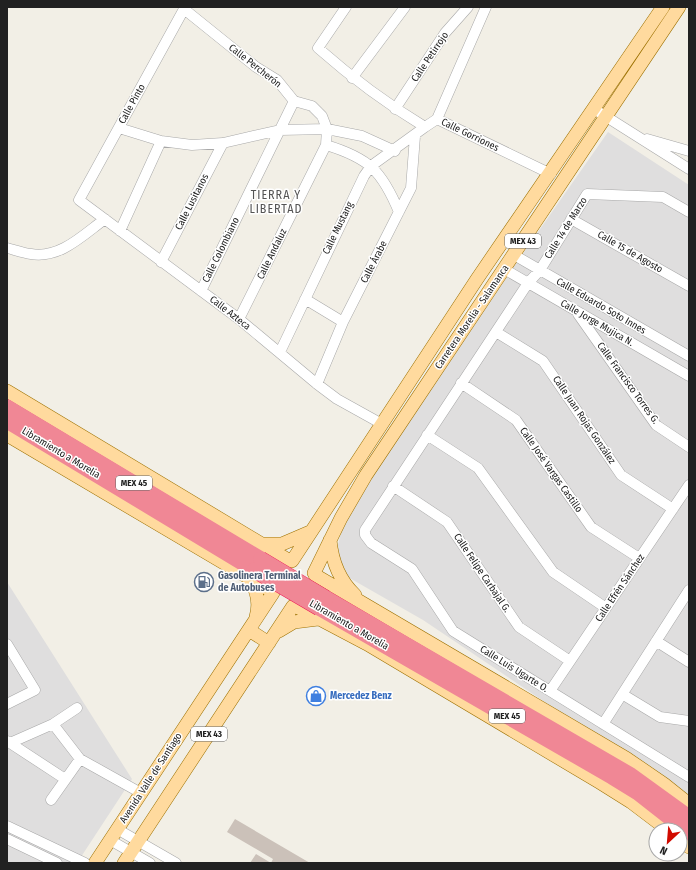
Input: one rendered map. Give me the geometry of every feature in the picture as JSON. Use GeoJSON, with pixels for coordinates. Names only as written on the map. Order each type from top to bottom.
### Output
{"type":"FeatureCollection","features":[{"type":"Feature","properties":{"kind":"highway","name":"Libramiento a Morelia"},"geometry":{"type":"LineString","coordinates":[[7,407],[254,569]]}},
{"type":"Feature","properties":{"kind":"highway","name":"Libramiento a Morelia"},"geometry":{"type":"LineString","coordinates":[[7,421],[254,569],[612,777],[638,793],[689,833]]}},
{"type":"Feature","properties":{"kind":"highway","name":"Libramiento a Morelia"},"geometry":{"type":"LineString","coordinates":[[322,608],[631,775],[689,817]]}},
{"type":"Feature","properties":{"kind":"main road","name":"Carretera Morelia - Salamanca"},"geometry":{"type":"LineString","coordinates":[[291,561],[477,279],[551,174],[663,7]]}},
{"type":"Feature","properties":{"kind":"main road","name":"Carretera Morelia - Salamanca"},"geometry":{"type":"LineString","coordinates":[[315,574],[330,540],[366,475],[679,7]]}},
{"type":"Feature","properties":{"kind":"main road"},"geometry":{"type":"LineString","coordinates":[[477,279],[492,267],[514,255]]}},
{"type":"Feature","properties":{"kind":"main road"},"geometry":{"type":"LineString","coordinates":[[7,391],[291,561],[304,563],[315,574],[372,609],[626,758],[664,784],[689,804]]}},
{"type":"Feature","properties":{"kind":"main road"},"geometry":{"type":"LineString","coordinates":[[7,436],[254,569],[282,602],[294,606],[322,608],[367,644],[599,782],[631,802],[657,822]]}},
{"type":"Feature","properties":{"kind":"main road"},"geometry":{"type":"LineString","coordinates":[[259,542],[266,545],[282,544],[312,531]]}},
{"type":"Feature","properties":{"kind":"main road"},"geometry":{"type":"LineString","coordinates":[[330,540],[334,561],[342,580],[350,591],[372,609]]}},
{"type":"Feature","properties":{"kind":"main road","name":"MEX 43"},"geometry":{"type":"LineString","coordinates":[[273,593],[271,579],[275,570],[281,564],[291,561]]}},
{"type":"Feature","properties":{"kind":"main road"},"geometry":{"type":"LineString","coordinates":[[254,569],[258,607],[251,626],[271,640],[294,622],[311,618],[322,608]]}},
{"type":"Feature","properties":{"kind":"main road","name":"MEX 43"},"geometry":{"type":"LineString","coordinates":[[131,852],[294,606],[304,604],[313,596],[316,588],[315,574]]}},
{"type":"Feature","properties":{"kind":"main road","name":"Avenida Valle de Santiago"},"geometry":{"type":"LineString","coordinates":[[95,863],[273,593]]}},
{"type":"Feature","properties":{"kind":"street","name":"Calle Gorriones"},"geometry":{"type":"LineString","coordinates":[[346,7],[318,48],[352,78],[395,109],[425,128],[437,119],[551,174]]}},
{"type":"Feature","properties":{"kind":"street"},"geometry":{"type":"LineString","coordinates":[[352,78],[405,7]]}},
{"type":"Feature","properties":{"kind":"street","name":"Calle Petirrojo"},"geometry":{"type":"LineString","coordinates":[[395,109],[445,33],[468,7]]}},
{"type":"Feature","properties":{"kind":"street"},"geometry":{"type":"LineString","coordinates":[[437,119],[486,7]]}},
{"type":"Feature","properties":{"kind":"street","name":"Calle Percherón"},"geometry":{"type":"LineString","coordinates":[[184,9],[256,67],[277,80],[294,101]]}},
{"type":"Feature","properties":{"kind":"street","name":"Calle Pinto"},"geometry":{"type":"LineString","coordinates":[[79,200],[184,9]]}},
{"type":"Feature","properties":{"kind":"street"},"geometry":{"type":"LineString","coordinates":[[294,101],[312,106],[322,116],[327,129],[326,145],[350,152],[371,166],[389,187],[399,212]]}},
{"type":"Feature","properties":{"kind":"street","name":"Calle Colombiano"},"geometry":{"type":"LineString","coordinates":[[201,291],[294,101]]}},
{"type":"Feature","properties":{"kind":"street"},"geometry":{"type":"LineString","coordinates":[[594,109],[634,136],[689,169]]}},
{"type":"Feature","properties":{"kind":"street"},"geometry":{"type":"LineString","coordinates":[[119,128],[161,141],[192,145],[222,143],[280,130],[327,129],[362,136],[395,150]]}},
{"type":"Feature","properties":{"kind":"street","name":"Calle Mustang"},"geometry":{"type":"LineString","coordinates":[[280,352],[364,176],[371,166],[425,128]]}},
{"type":"Feature","properties":{"kind":"street","name":"Calle Árabe"},"geometry":{"type":"LineString","coordinates":[[317,384],[343,322],[411,188],[415,136]]}},
{"type":"Feature","properties":{"kind":"street"},"geometry":{"type":"LineString","coordinates":[[634,136],[689,151]]}},
{"type":"Feature","properties":{"kind":"street"},"geometry":{"type":"LineString","coordinates":[[120,231],[161,141]]}},
{"type":"Feature","properties":{"kind":"street","name":"Calle Lusitanos"},"geometry":{"type":"LineString","coordinates":[[161,262],[222,143]]}},
{"type":"Feature","properties":{"kind":"street","name":"Calle Andaluz"},"geometry":{"type":"LineString","coordinates":[[239,319],[326,145]]}},
{"type":"Feature","properties":{"kind":"street","name":"Calle 14 de Marzo"},"geometry":{"type":"LineString","coordinates":[[366,535],[367,525],[528,283],[540,270],[587,194],[663,197],[689,212]]}},
{"type":"Feature","properties":{"kind":"street","name":"Calle Azteca"},"geometry":{"type":"LineString","coordinates":[[79,200],[239,319],[337,399],[382,424]]}},
{"type":"Feature","properties":{"kind":"street"},"geometry":{"type":"LineString","coordinates":[[7,248],[32,255],[48,254],[62,250],[105,219]]}},
{"type":"Feature","properties":{"kind":"street","name":"Calle 15 de Agosto"},"geometry":{"type":"LineString","coordinates":[[571,219],[689,286]]}},
{"type":"Feature","properties":{"kind":"street","name":"Calle Eduardo Soto Innes"},"geometry":{"type":"LineString","coordinates":[[514,255],[689,356]]}},
{"type":"Feature","properties":{"kind":"street","name":"Calle Jorge Mujica N."},"geometry":{"type":"LineString","coordinates":[[504,269],[689,376]]}},
{"type":"Feature","properties":{"kind":"street"},"geometry":{"type":"LineString","coordinates":[[305,299],[343,322]]}},
{"type":"Feature","properties":{"kind":"street","name":"Calle Francisco Torres G."},"geometry":{"type":"LineString","coordinates":[[576,311],[656,425],[689,447]]}},
{"type":"Feature","properties":{"kind":"street","name":"Calle Juan Rojas González"},"geometry":{"type":"LineString","coordinates":[[496,332],[543,361],[621,476],[673,509]]}},
{"type":"Feature","properties":{"kind":"street","name":"Calle José Vargas Castillo"},"geometry":{"type":"LineString","coordinates":[[461,384],[516,420],[591,527],[639,558]]}},
{"type":"Feature","properties":{"kind":"street"},"geometry":{"type":"LineString","coordinates":[[427,435],[478,468],[552,572],[606,608]]}},
{"type":"Feature","properties":{"kind":"street","name":"Calle Efrén Sánchez"},"geometry":{"type":"LineString","coordinates":[[550,691],[689,485]]}},
{"type":"Feature","properties":{"kind":"street","name":"Calle Felipe Carbajal G."},"geometry":{"type":"LineString","coordinates":[[393,486],[447,522],[519,627],[570,661]]}},
{"type":"Feature","properties":{"kind":"street","name":"Calle Luis Ugarte O."},"geometry":{"type":"LineString","coordinates":[[366,535],[371,543],[412,569],[454,632],[689,777]]}},
{"type":"Feature","properties":{"kind":"street"},"geometry":{"type":"LineString","coordinates":[[603,724],[689,590]]}},
{"type":"Feature","properties":{"kind":"street"},"geometry":{"type":"LineString","coordinates":[[656,641],[689,662]]}},
{"type":"Feature","properties":{"kind":"street"},"geometry":{"type":"LineString","coordinates":[[7,644],[35,690],[7,704]]}},
{"type":"Feature","properties":{"kind":"street"},"geometry":{"type":"LineString","coordinates":[[622,694],[660,717],[689,721]]}},
{"type":"Feature","properties":{"kind":"street"},"geometry":{"type":"LineString","coordinates":[[9,742],[53,724],[76,708]]}},
{"type":"Feature","properties":{"kind":"street"},"geometry":{"type":"LineString","coordinates":[[53,724],[80,759],[141,793]]}},
{"type":"Feature","properties":{"kind":"street"},"geometry":{"type":"LineString","coordinates":[[9,742],[66,779]]}},
{"type":"Feature","properties":{"kind":"street"},"geometry":{"type":"LineString","coordinates":[[51,800],[80,759]]}},
{"type":"Feature","properties":{"kind":"street"},"geometry":{"type":"LineString","coordinates":[[7,826],[85,863]]}},
{"type":"Feature","properties":{"kind":"street"},"geometry":{"type":"LineString","coordinates":[[113,835],[131,852],[150,863]]}},
{"type":"Feature","properties":{"kind":"street"},"geometry":{"type":"LineString","coordinates":[[7,839],[57,863]]}},
{"type":"Feature","properties":{"kind":"street"},"geometry":{"type":"LineString","coordinates":[[131,852],[176,863]]}},
{"type":"Feature","properties":{"kind":"shaded area"},"geometry":{"type":"Polygon","coordinates":[[[608,132],[689,185],[689,799],[423,620],[332,568],[349,502],[608,132]]]}},
{"type":"Feature","properties":{"kind":"shaded area"},"geometry":{"type":"Polygon","coordinates":[[[7,582],[132,779],[77,863],[7,863],[7,582]]]}},
{"type":"Feature","properties":{"kind":"building"},"geometry":{"type":"Polygon","coordinates":[[[235,819],[310,863],[271,863],[273,859],[227,832],[235,819]]]}},
{"type":"Feature","properties":{"kind":"building"},"geometry":{"type":"Polygon","coordinates":[[[256,854],[271,863],[250,863],[256,854]]]}},
{"type":"Feature","properties":{"kind":"place","name":"Gasolinera Terminal de Autobuses"},"geometry":{"type":"Point","coordinates":[204,582]}},
{"type":"Feature","properties":{"kind":"place","name":"Mercedez Benz"},"geometry":{"type":"Point","coordinates":[316,696]}},
{"type":"Feature","properties":{"kind":"district","name":"TIERRA Y LIBERTAD"},"geometry":{"type":"Point","coordinates":[276,202]}}]}
